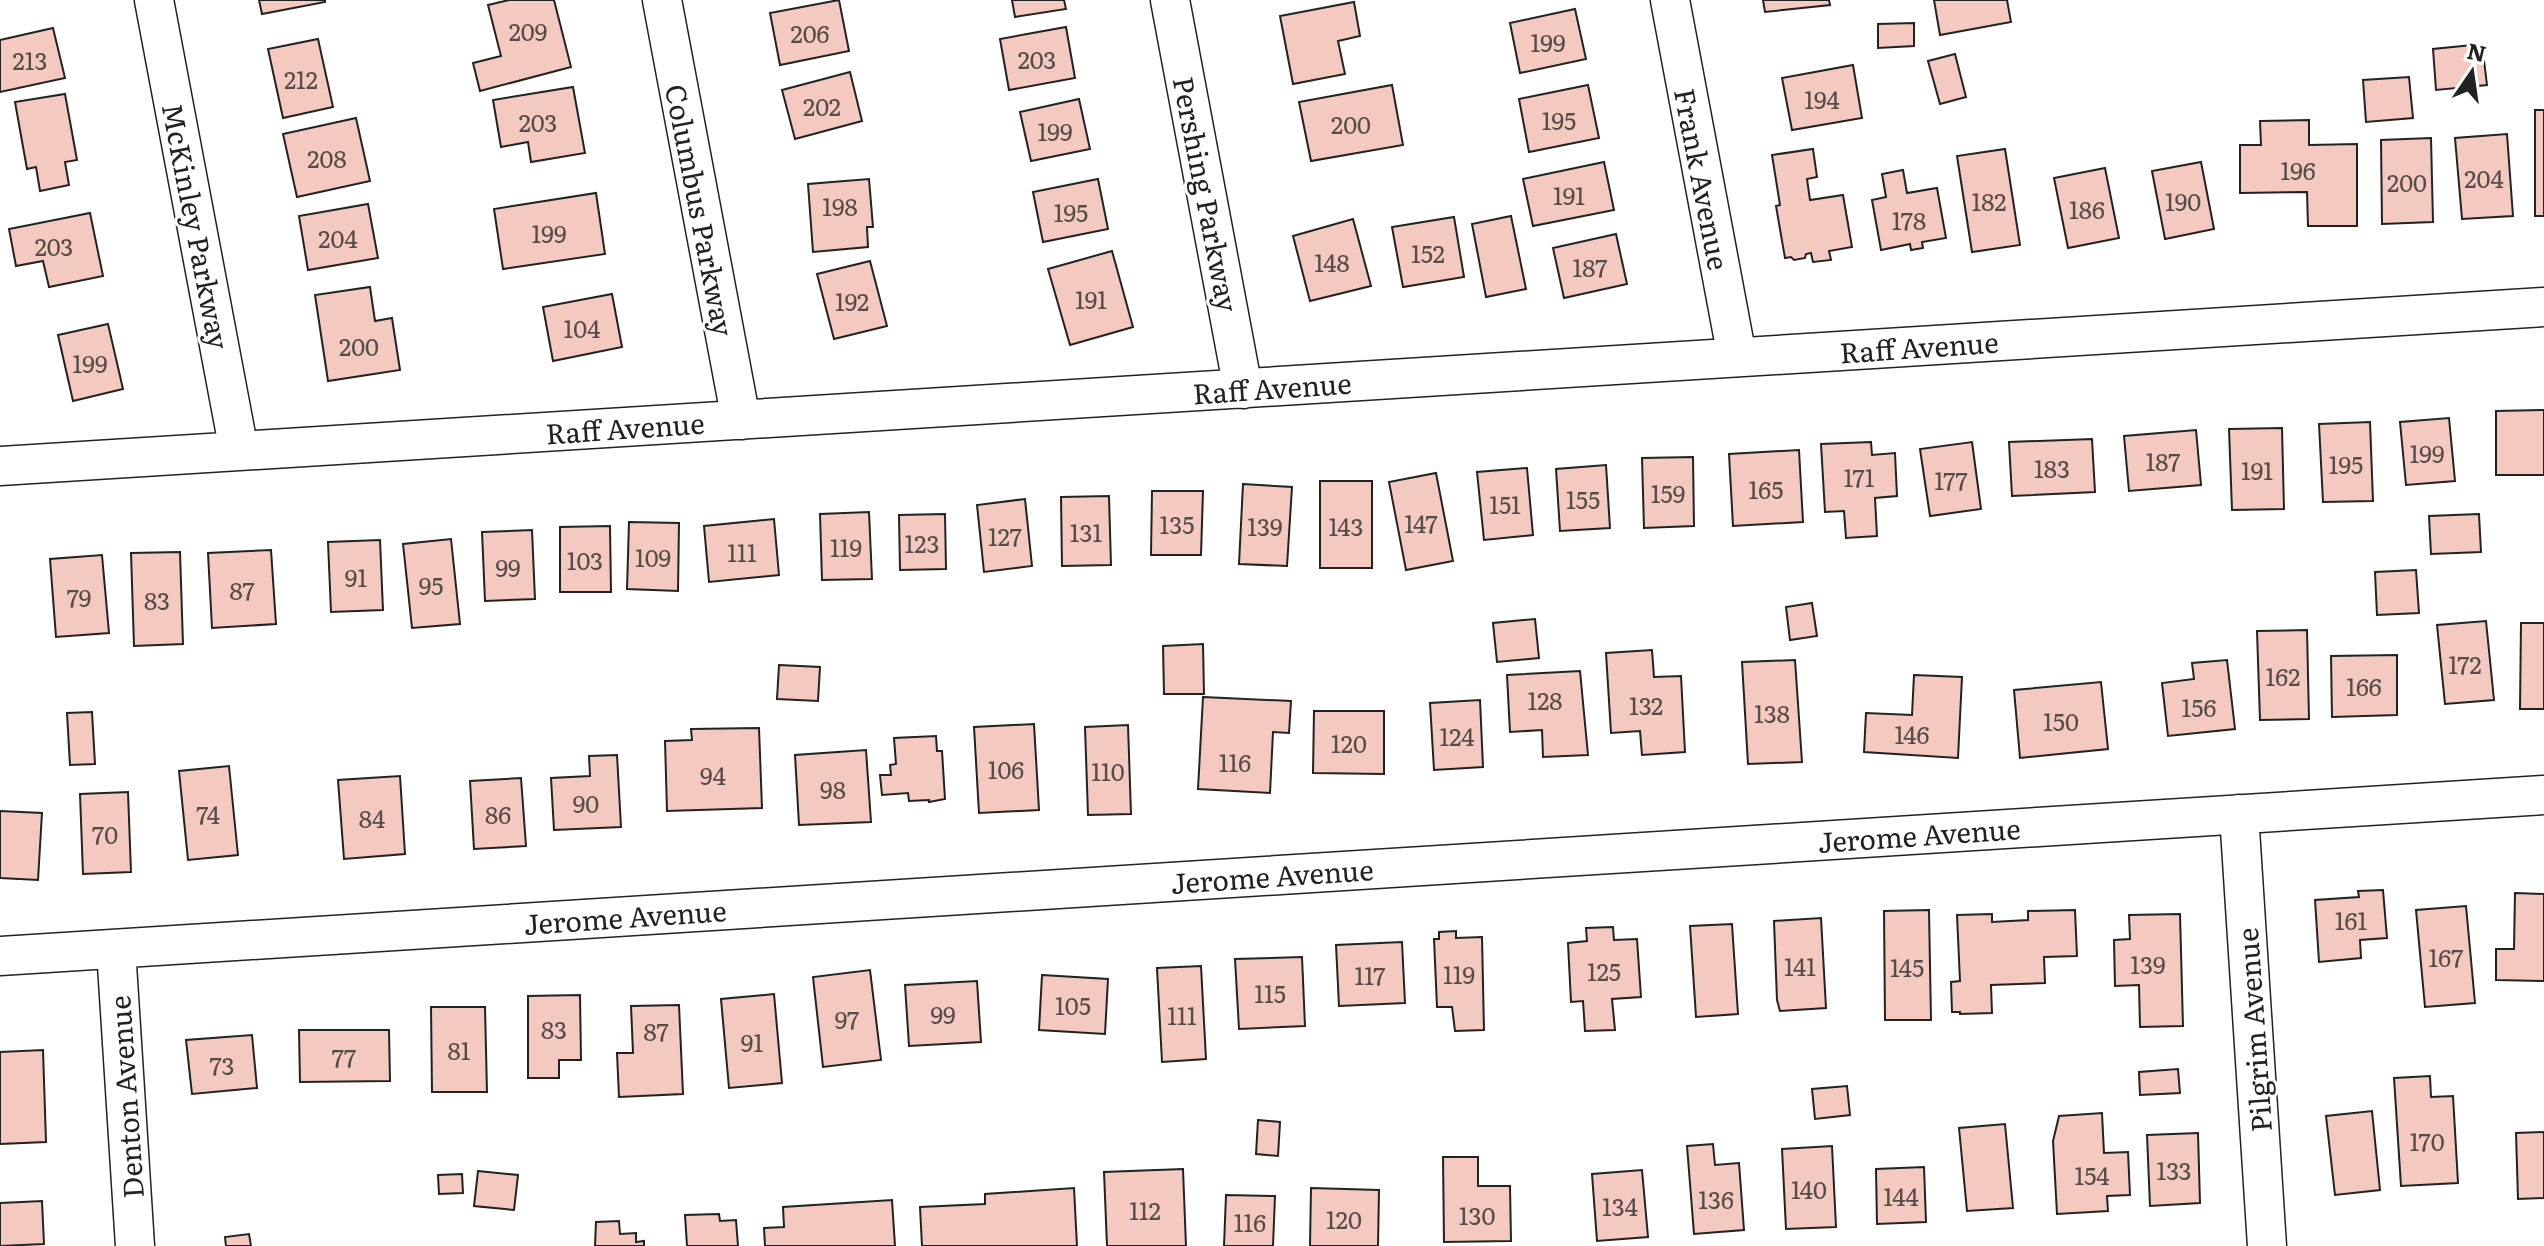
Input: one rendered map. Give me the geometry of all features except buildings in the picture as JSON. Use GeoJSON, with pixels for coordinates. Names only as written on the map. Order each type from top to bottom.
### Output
{"type":"FeatureCollection","features":[{"type":"Feature","properties":{"kind":"street","name":"McKinley Parkway"},"geometry":{"type":"LineString","coordinates":[[154,0],[239,451]]}},
{"type":"Feature","properties":{"kind":"street","name":"Columbus Parkway"},"geometry":{"type":"LineString","coordinates":[[662,0],[741,420]]}},
{"type":"Feature","properties":{"kind":"street","name":"Pershing Parkway"},"geometry":{"type":"LineString","coordinates":[[1170,0],[1243,389]]}},
{"type":"Feature","properties":{"kind":"street","name":"Frank Avenue"},"geometry":{"type":"LineString","coordinates":[[1670,0],[1737,357]]}},
{"type":"Feature","properties":{"kind":"street","name":"Raff Avenue"},"geometry":{"type":"LineString","coordinates":[[0,466],[2544,307]]}},
{"type":"Feature","properties":{"kind":"street","name":"Jerome Avenue"},"geometry":{"type":"LineString","coordinates":[[0,956],[2544,795]]}},
{"type":"Feature","properties":{"kind":"street","name":"Pilgrim Avenue"},"geometry":{"type":"LineString","coordinates":[[2239,814],[2267,1246]]}},
{"type":"Feature","properties":{"kind":"street","name":"Denton Avenue"},"geometry":{"type":"LineString","coordinates":[[116,949],[135,1246]]}}]}
